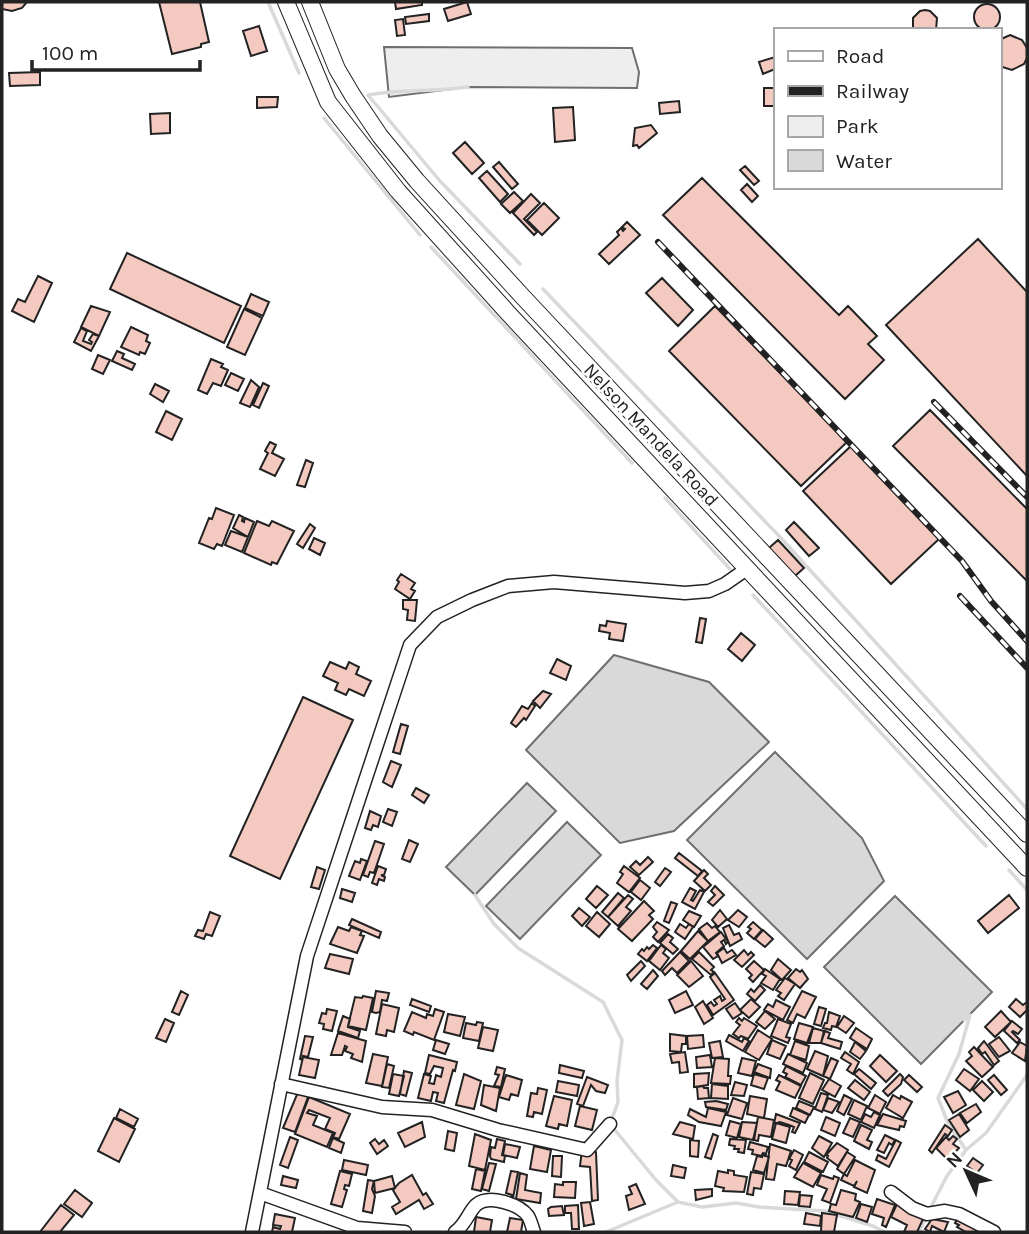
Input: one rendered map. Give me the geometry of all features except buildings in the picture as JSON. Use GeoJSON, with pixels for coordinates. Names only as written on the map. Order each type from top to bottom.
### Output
{"type":"FeatureCollection","features":[{"type":"Feature","properties":{"kind":"main road","name":"Nelson Mandela Road"},"geometry":{"type":"LineString","coordinates":[[286,2],[328,102],[398,191],[517,323],[1027,868]]}},
{"type":"Feature","properties":{"kind":"main road","name":"Nelson Mandela Road"},"geometry":{"type":"LineString","coordinates":[[310,2],[337,69],[353,96],[380,136],[417,181],[1027,834]]}},
{"type":"Feature","properties":{"kind":"street"},"geometry":{"type":"LineString","coordinates":[[253,1232],[307,956],[410,645],[438,617],[508,586],[554,582],[685,593],[709,591],[748,568]]}},
{"type":"Feature","properties":{"kind":"street"},"geometry":{"type":"LineString","coordinates":[[281,1084],[382,1107],[432,1110],[498,1130],[587,1150],[610,1124]]}},
{"type":"Feature","properties":{"kind":"street"},"geometry":{"type":"LineString","coordinates":[[891,1192],[912,1208],[928,1214],[945,1211],[959,1214],[994,1232]]}},
{"type":"Feature","properties":{"kind":"street"},"geometry":{"type":"LineString","coordinates":[[260,1193],[356,1230],[405,1232]]}},
{"type":"Feature","properties":{"kind":"street"},"geometry":{"type":"LineString","coordinates":[[456,1232],[476,1205],[484,1201],[510,1204],[520,1209],[529,1218],[534,1232]]}},
{"type":"Feature","properties":{"kind":"green space"},"geometry":{"type":"Polygon","coordinates":[[[384,47],[632,48],[639,72],[637,88],[468,87],[389,97],[384,47]]]}},
{"type":"Feature","properties":{"kind":"water"},"geometry":{"type":"Polygon","coordinates":[[[614,655],[709,682],[769,742],[674,831],[620,843],[526,750],[614,655]]]}},
{"type":"Feature","properties":{"kind":"water"},"geometry":{"type":"Polygon","coordinates":[[[775,752],[862,838],[884,881],[807,959],[687,840],[775,752]]]}},
{"type":"Feature","properties":{"kind":"water"},"geometry":{"type":"Polygon","coordinates":[[[527,783],[556,811],[475,895],[446,867],[527,783]]]}},
{"type":"Feature","properties":{"kind":"water"},"geometry":{"type":"Polygon","coordinates":[[[567,822],[601,855],[520,939],[486,906],[567,822]]]}},
{"type":"Feature","properties":{"kind":"water"},"geometry":{"type":"Polygon","coordinates":[[[895,896],[992,992],[921,1064],[824,967],[895,896]]]}},
{"type":"Feature","properties":{"kind":"waterway"},"geometry":{"type":"LineString","coordinates":[[268,2],[299,73]]}},
{"type":"Feature","properties":{"kind":"waterway"},"geometry":{"type":"LineString","coordinates":[[368,95],[468,87]]}},
{"type":"Feature","properties":{"kind":"waterway"},"geometry":{"type":"LineString","coordinates":[[368,95],[440,181],[520,264]]}},
{"type":"Feature","properties":{"kind":"waterway"},"geometry":{"type":"LineString","coordinates":[[324,118],[420,235]]}},
{"type":"Feature","properties":{"kind":"waterway"},"geometry":{"type":"LineString","coordinates":[[431,247],[632,463]]}},
{"type":"Feature","properties":{"kind":"waterway"},"geometry":{"type":"LineString","coordinates":[[543,289],[780,537],[1027,809]]}},
{"type":"Feature","properties":{"kind":"waterway"},"geometry":{"type":"LineString","coordinates":[[665,498],[730,569]]}},
{"type":"Feature","properties":{"kind":"waterway"},"geometry":{"type":"LineString","coordinates":[[753,595],[986,846]]}},
{"type":"Feature","properties":{"kind":"waterway"},"geometry":{"type":"LineString","coordinates":[[1009,870],[1027,890]]}},
{"type":"Feature","properties":{"kind":"waterway"},"geometry":{"type":"LineString","coordinates":[[475,895],[494,924],[518,948],[603,1002],[622,1040],[617,1081],[618,1102],[610,1124],[656,1180],[678,1202]]}},
{"type":"Feature","properties":{"kind":"waterway"},"geometry":{"type":"LineString","coordinates":[[929,1211],[947,1176],[966,1150],[948,1123],[938,1098],[959,1054],[970,1015],[964,1020]]}},
{"type":"Feature","properties":{"kind":"waterway"},"geometry":{"type":"LineString","coordinates":[[966,1150],[986,1133],[1027,1075]]}},
{"type":"Feature","properties":{"kind":"waterway"},"geometry":{"type":"LineString","coordinates":[[606,1232],[678,1202],[702,1207],[736,1203],[825,1211],[884,1232]]}},
{"type":"Feature","properties":{"kind":"waterway"},"geometry":{"type":"LineString","coordinates":[[919,1232],[926,1218]]}},
{"type":"Feature","properties":{"kind":"railway"},"geometry":{"type":"LineString","coordinates":[[658,242],[962,561],[991,601],[1027,641]]}},
{"type":"Feature","properties":{"kind":"railway"},"geometry":{"type":"LineString","coordinates":[[934,402],[1027,497]]}},
{"type":"Feature","properties":{"kind":"railway"},"geometry":{"type":"LineString","coordinates":[[960,596],[1027,668]]}}]}
